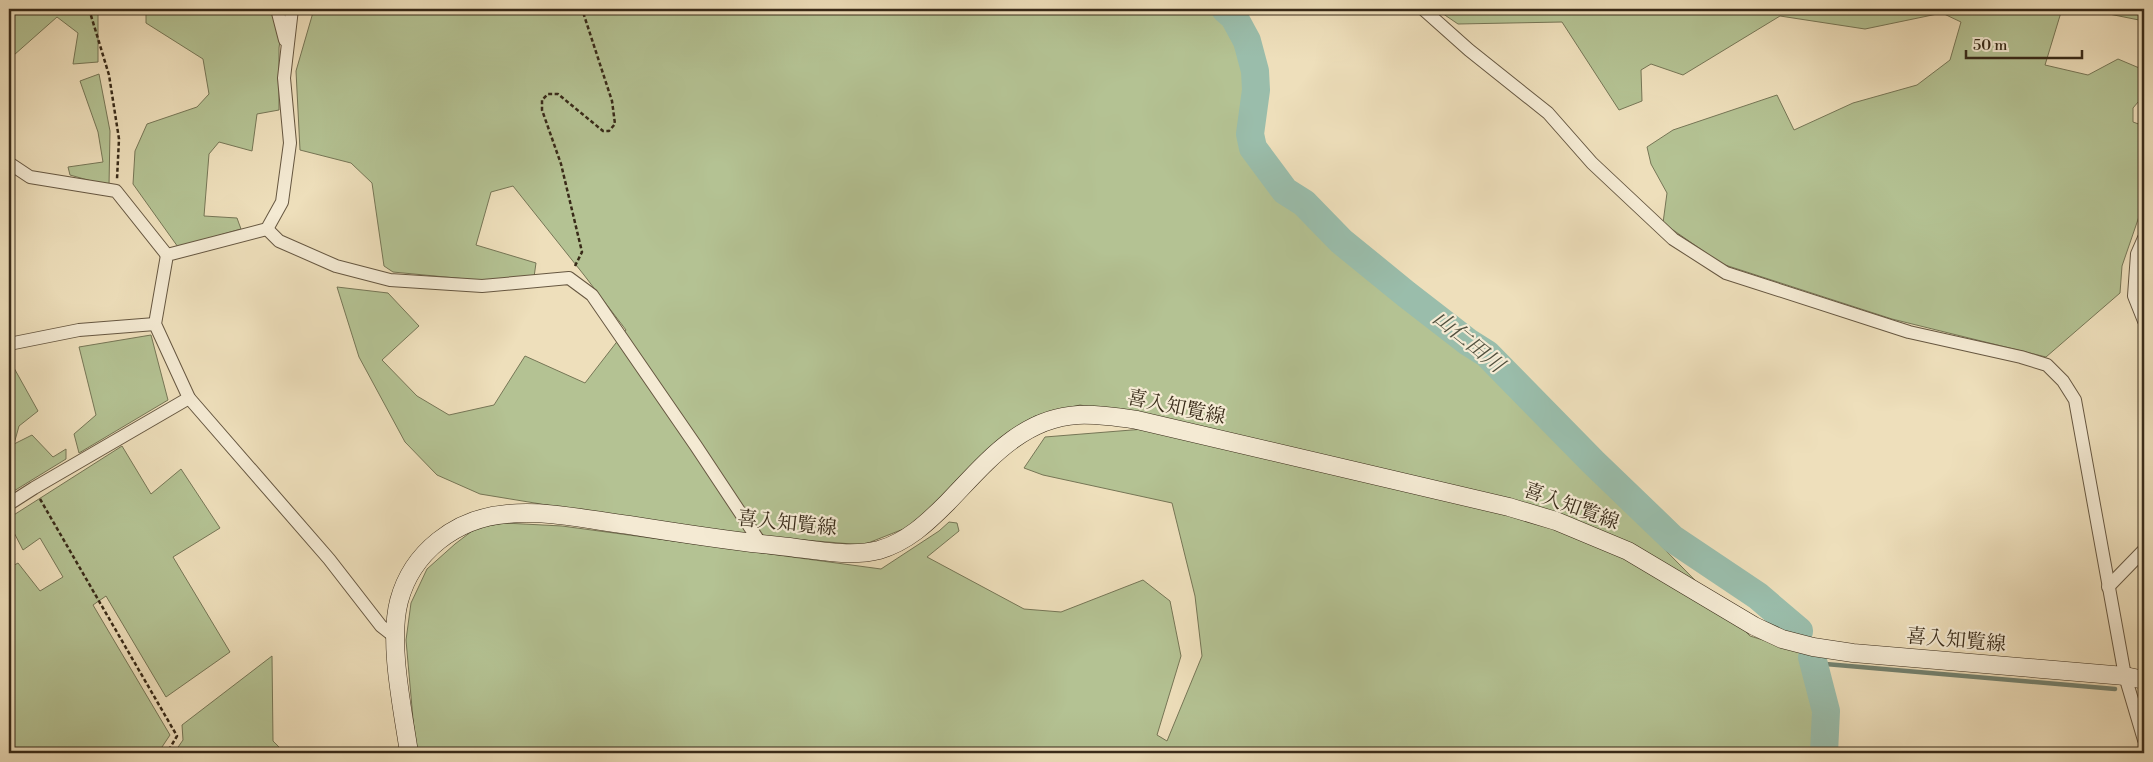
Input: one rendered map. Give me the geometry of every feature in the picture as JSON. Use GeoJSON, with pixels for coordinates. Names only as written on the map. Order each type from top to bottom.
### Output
{"type":"FeatureCollection","features":[{"type":"Feature","properties":{"kind":"main road","name":"喜入知覧線"},"geometry":{"type":"LineString","coordinates":[[409,753],[395,637],[399,602],[413,570],[425,553],[438,540],[455,529],[508,513],[557,515],[760,544],[852,553],[878,550],[918,531],[997,452],[1023,432],[1049,420],[1076,415],[1100,415],[1137,420],[1509,507],[1556,521],[1628,551],[1754,626],[1790,641],[1853,653],[2124,676],[2144,680]]}},
{"type":"Feature","properties":{"kind":"street"},"geometry":{"type":"LineString","coordinates":[[277,9],[287,47]]}},
{"type":"Feature","properties":{"kind":"street"},"geometry":{"type":"LineString","coordinates":[[167,254],[266,229],[282,202],[290,142],[284,78],[292,9]]}},
{"type":"Feature","properties":{"kind":"street"},"geometry":{"type":"LineString","coordinates":[[1423,9],[1469,50],[1548,113],[1592,163],[1673,239],[1726,273],[1909,332],[2021,357],[2047,365],[2063,381],[2074,400],[2124,676],[2144,740]]}},
{"type":"Feature","properties":{"kind":"street"},"geometry":{"type":"LineString","coordinates":[[9,163],[30,176],[116,191],[167,254],[155,324],[189,398],[334,565],[381,626],[395,637]]}},
{"type":"Feature","properties":{"kind":"street"},"geometry":{"type":"LineString","coordinates":[[266,229],[279,241],[336,266],[390,280],[482,286],[569,278],[592,295],[696,446],[760,544]]}},
{"type":"Feature","properties":{"kind":"street"},"geometry":{"type":"LineString","coordinates":[[2144,238],[2137,254],[2134,296],[2144,321]]}},
{"type":"Feature","properties":{"kind":"street"},"geometry":{"type":"LineString","coordinates":[[9,344],[79,330],[155,324]]}},
{"type":"Feature","properties":{"kind":"street"},"geometry":{"type":"LineString","coordinates":[[9,504],[189,398]]}},
{"type":"Feature","properties":{"kind":"street"},"geometry":{"type":"LineString","coordinates":[[2108,586],[2144,550]]}},
{"type":"Feature","properties":{"kind":"path"},"geometry":{"type":"LineString","coordinates":[[89,9],[109,75],[119,138],[116,191]]}},
{"type":"Feature","properties":{"kind":"path"},"geometry":{"type":"LineString","coordinates":[[569,278],[582,252],[561,164],[542,110],[542,100],[548,94],[558,94],[603,130],[609,131],[615,124],[612,101],[582,9]]}},
{"type":"Feature","properties":{"kind":"path"},"geometry":{"type":"LineString","coordinates":[[34,488],[177,736],[166,753]]}},
{"type":"Feature","properties":{"kind":"green space"},"geometry":{"type":"Polygon","coordinates":[[[9,9],[98,9],[98,62],[73,64],[78,33],[57,17],[14,55],[9,53],[9,9]]]}},
{"type":"Feature","properties":{"kind":"green space"},"geometry":{"type":"Polygon","coordinates":[[[146,9],[284,9],[279,48],[279,110],[257,114],[252,151],[219,142],[209,154],[204,216],[237,218],[241,229],[178,247],[133,184],[135,151],[147,124],[197,107],[209,94],[203,59],[146,23],[146,9]]]}},
{"type":"Feature","properties":{"kind":"green space"},"geometry":{"type":"Polygon","coordinates":[[[314,9],[1212,9],[1238,33],[1249,74],[1243,144],[1280,199],[1362,269],[1474,356],[1750,636],[1805,653],[1816,685],[1814,753],[416,753],[406,640],[411,603],[427,569],[476,528],[504,523],[562,526],[881,569],[939,531],[949,522],[957,523],[959,531],[927,557],[1024,609],[1061,612],[1143,580],[1170,601],[1181,656],[1157,735],[1167,741],[1202,656],[1195,596],[1172,503],[1043,475],[1024,468],[1045,437],[1144,429],[1148,417],[1080,405],[1035,416],[1000,438],[938,503],[906,528],[863,545],[782,538],[638,520],[480,494],[437,475],[405,442],[359,357],[337,287],[388,293],[419,326],[382,360],[417,396],[449,415],[494,405],[525,356],[585,383],[626,330],[513,186],[491,192],[476,245],[536,263],[534,277],[487,281],[393,272],[384,266],[372,183],[351,163],[300,150],[296,71],[314,9]]]}},
{"type":"Feature","properties":{"kind":"green space"},"geometry":{"type":"Polygon","coordinates":[[[1436,9],[2062,9],[2045,65],[2088,75],[2118,59],[2144,70],[2144,95],[2133,108],[2133,122],[2144,126],[2144,202],[2122,266],[2120,293],[2046,357],[1892,319],[1722,264],[1663,223],[1667,193],[1651,164],[1647,147],[1673,130],[1777,95],[1794,130],[1853,103],[1917,85],[1950,60],[1961,22],[1942,13],[1865,29],[1780,16],[1683,75],[1651,64],[1641,70],[1642,101],[1619,110],[1562,22],[1458,24],[1436,9]]]}},
{"type":"Feature","properties":{"kind":"green space"},"geometry":{"type":"Polygon","coordinates":[[[2084,9],[2144,9],[2144,21],[2084,9]]]}},
{"type":"Feature","properties":{"kind":"green space"},"geometry":{"type":"Polygon","coordinates":[[[99,74],[110,131],[109,186],[70,175],[68,167],[103,162],[98,132],[80,81],[99,74]]]}},
{"type":"Feature","properties":{"kind":"green space"},"geometry":{"type":"Polygon","coordinates":[[[151,335],[168,400],[79,453],[74,434],[96,415],[79,347],[151,335]]]}},
{"type":"Feature","properties":{"kind":"green space"},"geometry":{"type":"Polygon","coordinates":[[[9,359],[38,411],[19,426],[14,444],[32,435],[53,457],[66,449],[66,459],[9,494],[9,359]]]}},
{"type":"Feature","properties":{"kind":"green space"},"geometry":{"type":"Polygon","coordinates":[[[122,446],[151,494],[181,469],[220,528],[173,557],[230,652],[166,697],[106,596],[93,605],[170,735],[158,753],[9,753],[9,568],[18,563],[40,591],[63,577],[40,538],[23,550],[9,523],[9,518],[122,446]]]}},
{"type":"Feature","properties":{"kind":"green space"},"geometry":{"type":"Polygon","coordinates":[[[272,656],[273,741],[285,753],[174,753],[183,740],[182,725],[272,656]]]}},
{"type":"Feature","properties":{"kind":"waterway","name":"山仁田川"},"geometry":{"type":"LineString","coordinates":[[1225,9],[1234,17],[1247,41],[1255,71],[1256,90],[1250,134],[1253,148],[1285,191],[1304,203],[1341,241],[1406,294],[1468,342],[1487,354],[1593,462],[1673,539],[1758,596],[1799,631]]}},
{"type":"Feature","properties":{"kind":"waterway","name":"山仁田川"},"geometry":{"type":"LineString","coordinates":[[1812,657],[1826,711],[1824,753]]}},
{"type":"Feature","properties":{"kind":"waterway"},"geometry":{"type":"LineString","coordinates":[[1814,663],[2115,689]]}}]}
